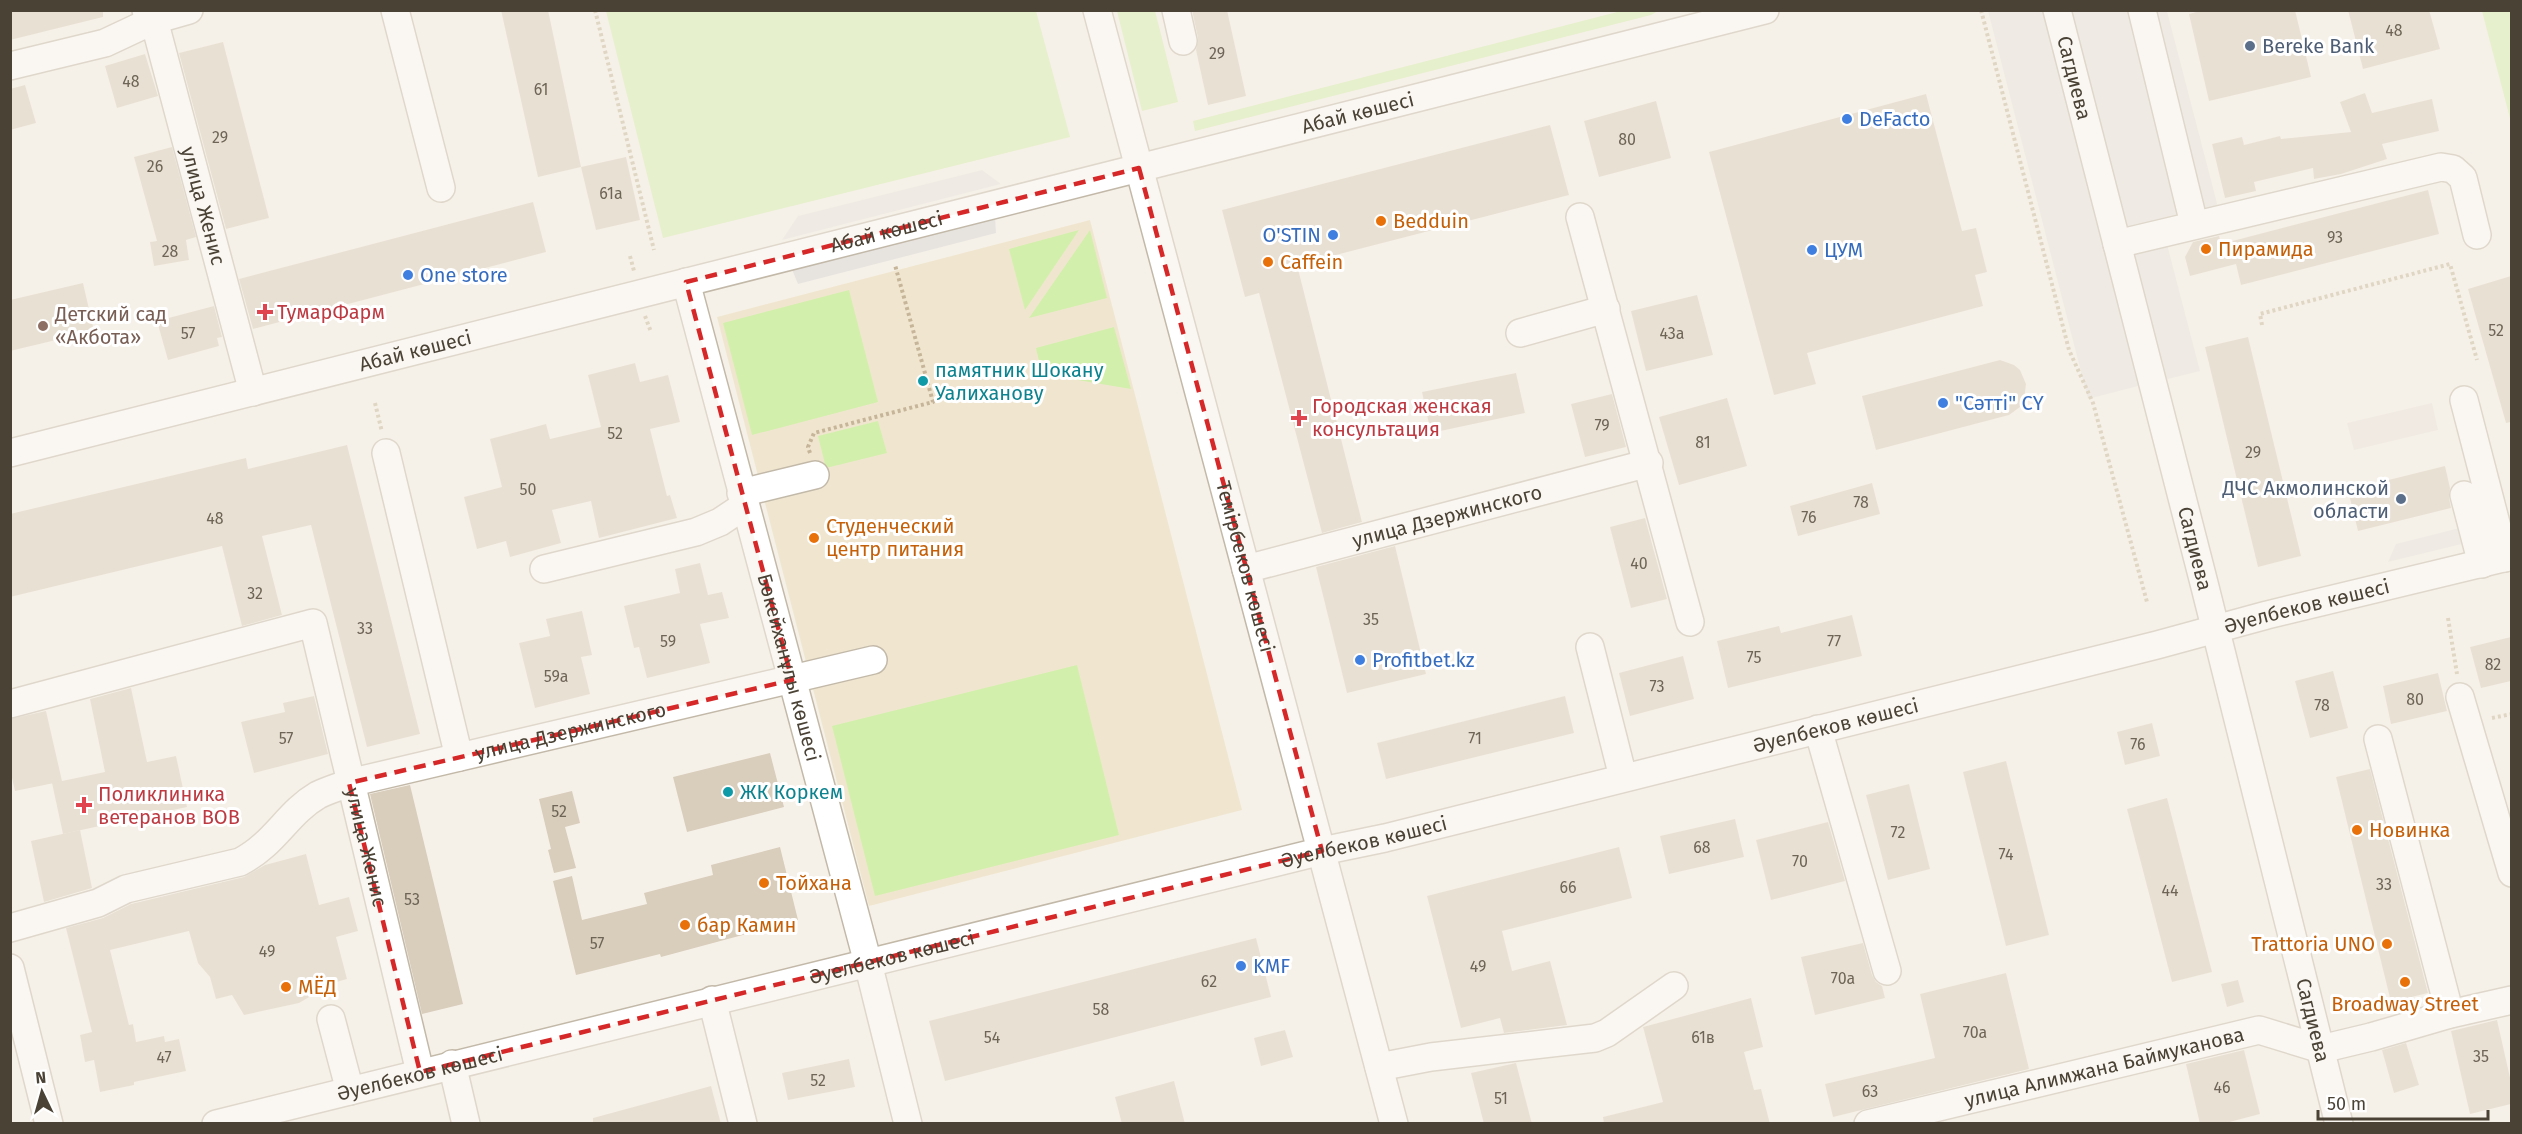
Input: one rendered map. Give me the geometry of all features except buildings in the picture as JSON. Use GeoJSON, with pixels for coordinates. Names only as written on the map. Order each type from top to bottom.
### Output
{"type":"FeatureCollection","features":[{"type":"Feature","properties":{"kind":"street"},"geometry":{"type":"LineString","coordinates":[[10,66],[105,43],[150,15],[189,10]]}},
{"type":"Feature","properties":{"kind":"street"},"geometry":{"type":"LineString","coordinates":[[395,10],[441,188]]}},
{"type":"Feature","properties":{"kind":"street","name":"Темірбеков көшесі"},"geometry":{"type":"LineString","coordinates":[[1097,10],[1394,1124]]}},
{"type":"Feature","properties":{"kind":"street"},"geometry":{"type":"LineString","coordinates":[[1176,10],[1184,42]]}},
{"type":"Feature","properties":{"kind":"street","name":"Абай көшесі"},"geometry":{"type":"LineString","coordinates":[[10,453],[1765,10]]}},
{"type":"Feature","properties":{"kind":"street"},"geometry":{"type":"LineString","coordinates":[[2142,10],[2194,224]]}},
{"type":"Feature","properties":{"kind":"street","name":"Сагдиева"},"geometry":{"type":"LineString","coordinates":[[2057,11],[2216,629],[2339,1124]]}},
{"type":"Feature","properties":{"kind":"street","name":"улица Женис"},"geometry":{"type":"LineString","coordinates":[[150,15],[254,392]]}},
{"type":"Feature","properties":{"kind":"street"},"geometry":{"type":"LineString","coordinates":[[2117,244],[2441,167],[2453,169],[2463,178],[2477,235]]}},
{"type":"Feature","properties":{"kind":"street"},"geometry":{"type":"LineString","coordinates":[[1580,217],[1649,463],[1690,622]]}},
{"type":"Feature","properties":{"kind":"street","name":"Бөкейханұлы көшесі"},"geometry":{"type":"LineString","coordinates":[[686,282],[868,963],[908,1124]]}},
{"type":"Feature","properties":{"kind":"street"},"geometry":{"type":"LineString","coordinates":[[1520,333],[1606,309]]}},
{"type":"Feature","properties":{"kind":"street"},"geometry":{"type":"LineString","coordinates":[[2464,400],[2499,559]]}},
{"type":"Feature","properties":{"kind":"street"},"geometry":{"type":"LineString","coordinates":[[386,453],[459,757]]}},
{"type":"Feature","properties":{"kind":"street","name":"улица Дзержинского"},"geometry":{"type":"LineString","coordinates":[[1246,569],[1649,463]]}},
{"type":"Feature","properties":{"kind":"street"},"geometry":{"type":"LineString","coordinates":[[544,569],[696,532],[720,522],[743,500],[816,475]]}},
{"type":"Feature","properties":{"kind":"street"},"geometry":{"type":"LineString","coordinates":[[2464,495],[2499,559]]}},
{"type":"Feature","properties":{"kind":"street","name":"Әуелбеков көшесі"},"geometry":{"type":"LineString","coordinates":[[216,1124],[712,1000],[1322,851],[1385,838],[2499,559]]}},
{"type":"Feature","properties":{"kind":"street","name":"улица Женис"},"geometry":{"type":"LineString","coordinates":[[10,704],[312,623],[420,1072]]}},
{"type":"Feature","properties":{"kind":"street"},"geometry":{"type":"LineString","coordinates":[[1590,647],[1623,777]]}},
{"type":"Feature","properties":{"kind":"street","name":"улица Дзержинского"},"geometry":{"type":"LineString","coordinates":[[10,928],[98,903],[126,889],[240,862],[257,854],[301,807],[319,794],[349,783],[792,681],[873,660]]}},
{"type":"Feature","properties":{"kind":"street"},"geometry":{"type":"LineString","coordinates":[[2460,697],[2503,812],[2511,873]]}},
{"type":"Feature","properties":{"kind":"street"},"geometry":{"type":"LineString","coordinates":[[1818,729],[1887,971]]}},
{"type":"Feature","properties":{"kind":"street"},"geometry":{"type":"LineString","coordinates":[[2378,739],[2450,1014]]}},
{"type":"Feature","properties":{"kind":"street"},"geometry":{"type":"LineString","coordinates":[[10,968],[50,1124]]}},
{"type":"Feature","properties":{"kind":"street"},"geometry":{"type":"LineString","coordinates":[[1379,1067],[1431,1057],[1595,1038],[1607,1033],[1674,986]]}},
{"type":"Feature","properties":{"kind":"street"},"geometry":{"type":"LineString","coordinates":[[712,1000],[743,1124]]}},
{"type":"Feature","properties":{"kind":"street","name":"улица Алимжана Баймуканова"},"geometry":{"type":"LineString","coordinates":[[1868,1124],[1923,1116],[2259,1030],[2321,1049],[2371,1038],[2450,1014],[2511,1000]]}},
{"type":"Feature","properties":{"kind":"street"},"geometry":{"type":"LineString","coordinates":[[331,1019],[350,1091]]}},
{"type":"Feature","properties":{"kind":"street"},"geometry":{"type":"LineString","coordinates":[[452,1064],[466,1124]]}},
{"type":"Feature","properties":{"kind":"path"},"geometry":{"type":"LineString","coordinates":[[594,10],[654,250]]}},
{"type":"Feature","properties":{"kind":"path"},"geometry":{"type":"LineString","coordinates":[[1981,10],[2069,350],[2094,403],[2147,602]]}},
{"type":"Feature","properties":{"kind":"path"},"geometry":{"type":"LineString","coordinates":[[630,256],[635,278]]}},
{"type":"Feature","properties":{"kind":"path"},"geometry":{"type":"LineString","coordinates":[[2262,325],[2260,314],[2450,264],[2477,360]]}},
{"type":"Feature","properties":{"kind":"path"},"geometry":{"type":"LineString","coordinates":[[816,475],[808,447],[814,433],[933,402],[895,265]]}},
{"type":"Feature","properties":{"kind":"path"},"geometry":{"type":"LineString","coordinates":[[644,313],[651,332]]}},
{"type":"Feature","properties":{"kind":"path"},"geometry":{"type":"LineString","coordinates":[[2448,618],[2460,697]]}},
{"type":"Feature","properties":{"kind":"highlighted area"},"geometry":{"type":"Polygon","coordinates":[[[1139,168],[1322,851],[420,1072],[349,783],[792,680],[686,282],[1139,168]]]}},
{"type":"Feature","properties":{"kind":"shaded area"},"geometry":{"type":"Polygon","coordinates":[[[1988,11],[2049,11],[2146,384],[2088,399],[1988,11]]]}},
{"type":"Feature","properties":{"kind":"shaded area"},"geometry":{"type":"Polygon","coordinates":[[[2064,11],[2167,11],[2218,207],[2161,221],[2200,371],[2160,381],[2064,11]]]}},
{"type":"Feature","properties":{"kind":"shaded area"},"geometry":{"type":"Polygon","coordinates":[[[982,170],[1001,184],[782,240],[798,216],[982,170]]]}},
{"type":"Feature","properties":{"kind":"shaded area"},"geometry":{"type":"Polygon","coordinates":[[[995,216],[996,233],[798,284],[791,267],[995,216]]]}},
{"type":"Feature","properties":{"kind":"shaded area"},"geometry":{"type":"Polygon","coordinates":[[[1090,220],[1242,810],[869,906],[717,317],[1090,220]]]}},
{"type":"Feature","properties":{"kind":"shaded area"},"geometry":{"type":"Polygon","coordinates":[[[2432,403],[2438,430],[2354,450],[2347,423],[2432,403]]]}},
{"type":"Feature","properties":{"kind":"shaded area"},"geometry":{"type":"Polygon","coordinates":[[[2511,515],[2511,532],[2388,562],[2396,544],[2511,515]]]}},
{"type":"Feature","properties":{"kind":"green space"},"geometry":{"type":"Polygon","coordinates":[[[1625,10],[1658,11],[1651,15],[1195,131],[1193,121],[1625,10]]]}},
{"type":"Feature","properties":{"kind":"green space"},"geometry":{"type":"Polygon","coordinates":[[[606,11],[1036,11],[1070,137],[663,238],[606,11]]]}},
{"type":"Feature","properties":{"kind":"green space"},"geometry":{"type":"Polygon","coordinates":[[[1117,11],[1155,11],[1178,102],[1142,111],[1117,11]]]}},
{"type":"Feature","properties":{"kind":"green space"},"geometry":{"type":"Polygon","coordinates":[[[2482,11],[2511,11],[2511,122],[2482,11]]]}},
{"type":"Feature","properties":{"kind":"green space"},"geometry":{"type":"Polygon","coordinates":[[[1079,230],[1025,310],[1009,249],[1079,230]]]}},
{"type":"Feature","properties":{"kind":"green space"},"geometry":{"type":"Polygon","coordinates":[[[1090,230],[1107,298],[1029,318],[1090,230]]]}},
{"type":"Feature","properties":{"kind":"green space"},"geometry":{"type":"Polygon","coordinates":[[[849,290],[878,402],[752,435],[723,323],[849,290]]]}},
{"type":"Feature","properties":{"kind":"green space"},"geometry":{"type":"Polygon","coordinates":[[[1114,327],[1131,389],[1042,374],[1036,348],[1114,327]]]}},
{"type":"Feature","properties":{"kind":"green space"},"geometry":{"type":"Polygon","coordinates":[[[878,421],[887,453],[826,468],[818,436],[878,421]]]}},
{"type":"Feature","properties":{"kind":"green space"},"geometry":{"type":"Polygon","coordinates":[[[1077,665],[1119,835],[875,896],[832,726],[1077,665]]]}},
{"type":"Feature","properties":{"kind":"place","name":"Bereke Bank"},"geometry":{"type":"Point","coordinates":[2250,46]}},
{"type":"Feature","properties":{"kind":"place","name":"DeFacto"},"geometry":{"type":"Point","coordinates":[1847,119]}},
{"type":"Feature","properties":{"kind":"place","name":"Bedduin"},"geometry":{"type":"Point","coordinates":[1381,221]}},
{"type":"Feature","properties":{"kind":"place","name":"O'STIN"},"geometry":{"type":"Point","coordinates":[1333,235]}},
{"type":"Feature","properties":{"kind":"place","name":"Пирамида"},"geometry":{"type":"Point","coordinates":[2206,249]}},
{"type":"Feature","properties":{"kind":"place","name":"ЦУМ"},"geometry":{"type":"Point","coordinates":[1812,250]}},
{"type":"Feature","properties":{"kind":"place","name":"Caffein"},"geometry":{"type":"Point","coordinates":[1268,262]}},
{"type":"Feature","properties":{"kind":"place","name":"One store"},"geometry":{"type":"Point","coordinates":[408,275]}},
{"type":"Feature","properties":{"kind":"place","name":"ТумарФарм"},"geometry":{"type":"Point","coordinates":[265,312]}},
{"type":"Feature","properties":{"kind":"place","name":"Детский сад «Акбота»"},"geometry":{"type":"Point","coordinates":[43,326]}},
{"type":"Feature","properties":{"kind":"place","name":"памятник Шокану Уалиханову"},"geometry":{"type":"Point","coordinates":[923,381]}},
{"type":"Feature","properties":{"kind":"place","name":"\"Сәтті\" СY"},"geometry":{"type":"Point","coordinates":[1943,403]}},
{"type":"Feature","properties":{"kind":"place","name":"Городская женская консультация"},"geometry":{"type":"Point","coordinates":[1299,418]}},
{"type":"Feature","properties":{"kind":"place","name":"ДЧС Акмолинской области"},"geometry":{"type":"Point","coordinates":[2401,499]}},
{"type":"Feature","properties":{"kind":"place","name":"Студенческий центр питания"},"geometry":{"type":"Point","coordinates":[814,538]}},
{"type":"Feature","properties":{"kind":"place","name":"Profitbet.kz"},"geometry":{"type":"Point","coordinates":[1360,660]}},
{"type":"Feature","properties":{"kind":"place","name":"ЖК Коркем"},"geometry":{"type":"Point","coordinates":[728,792]}},
{"type":"Feature","properties":{"kind":"place","name":"Поликлиника ветеранов ВОВ"},"geometry":{"type":"Point","coordinates":[84,805]}},
{"type":"Feature","properties":{"kind":"place","name":"Новинка"},"geometry":{"type":"Point","coordinates":[2357,830]}},
{"type":"Feature","properties":{"kind":"place","name":"Тойхана"},"geometry":{"type":"Point","coordinates":[764,883]}},
{"type":"Feature","properties":{"kind":"place","name":"бар Камин"},"geometry":{"type":"Point","coordinates":[685,925]}},
{"type":"Feature","properties":{"kind":"place","name":"Trattoria UNO"},"geometry":{"type":"Point","coordinates":[2387,944]}},
{"type":"Feature","properties":{"kind":"place","name":"KMF"},"geometry":{"type":"Point","coordinates":[1241,966]}},
{"type":"Feature","properties":{"kind":"place","name":"Broadway Street"},"geometry":{"type":"Point","coordinates":[2405,982]}},
{"type":"Feature","properties":{"kind":"place","name":"МЁД"},"geometry":{"type":"Point","coordinates":[286,987]}}]}
